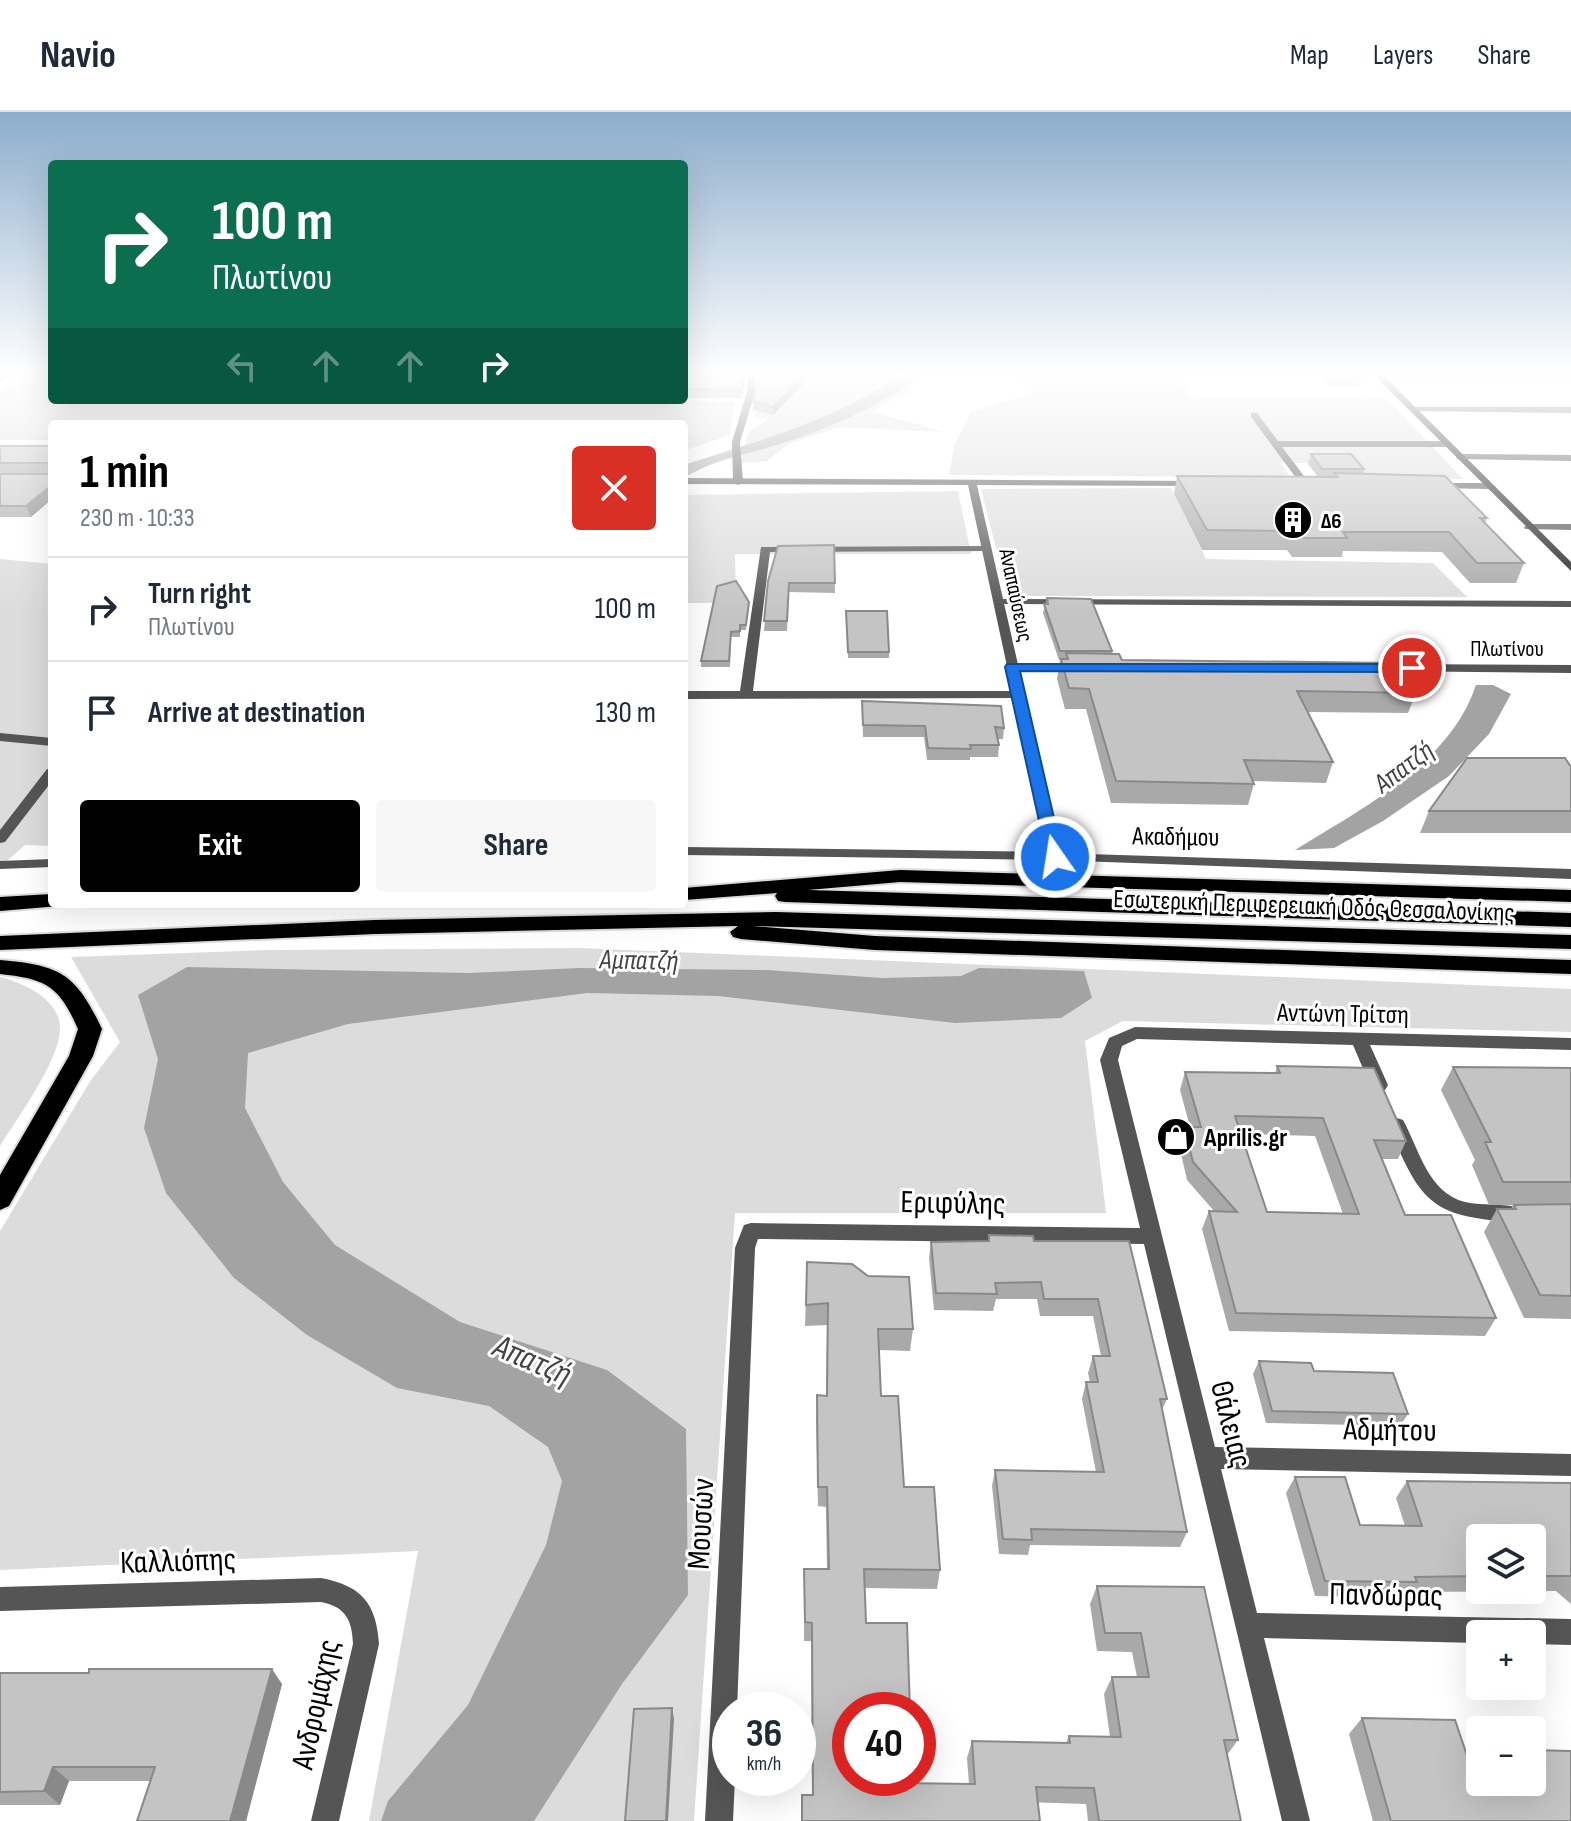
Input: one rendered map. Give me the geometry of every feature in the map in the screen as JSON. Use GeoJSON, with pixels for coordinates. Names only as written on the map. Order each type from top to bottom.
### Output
{"type":"FeatureCollection","features":[{"type":"Feature","properties":{"kind":"highway"},"geometry":{"type":"LineString","coordinates":[[688,894],[900,876],[1571,896]]}},
{"type":"Feature","properties":{"kind":"highway","name":"Εσωτερική Περιφερειακή Οδός Θεσσαλονίκης"},"geometry":{"type":"LineString","coordinates":[[688,894],[1091,903],[1571,920]]}},
{"type":"Feature","properties":{"kind":"highway"},"geometry":{"type":"LineString","coordinates":[[0,902],[48,901]]}},
{"type":"Feature","properties":{"kind":"highway"},"geometry":{"type":"LineString","coordinates":[[612,920],[875,943],[1571,967]]}},
{"type":"Feature","properties":{"kind":"highway","name":"Εσωτερική Περιφερειακή Οδός Θεσσαλονίκης"},"geometry":{"type":"LineString","coordinates":[[0,943],[612,920],[973,923],[1571,942]]}},
{"type":"Feature","properties":{"kind":"highway"},"geometry":{"type":"LineString","coordinates":[[0,967],[40,973],[62,985],[76,997],[90,1029],[81,1056],[0,1199]]}},
{"type":"Feature","properties":{"kind":"main road"},"geometry":{"type":"LineString","coordinates":[[1458,455],[1571,567]]}},
{"type":"Feature","properties":{"kind":"street"},"geometry":{"type":"LineString","coordinates":[[737,455],[738,482]]}},
{"type":"Feature","properties":{"kind":"street"},"geometry":{"type":"LineString","coordinates":[[1285,455],[1305,484]]}},
{"type":"Feature","properties":{"kind":"street"},"geometry":{"type":"LineString","coordinates":[[1460,457],[1571,458]]}},
{"type":"Feature","properties":{"kind":"street"},"geometry":{"type":"LineString","coordinates":[[688,481],[1200,483]]}},
{"type":"Feature","properties":{"kind":"street","name":"Αναπαύσεως"},"geometry":{"type":"LineString","coordinates":[[972,482],[1055,857]]}},
{"type":"Feature","properties":{"kind":"street"},"geometry":{"type":"LineString","coordinates":[[1290,484],[1320,484]]}},
{"type":"Feature","properties":{"kind":"street"},"geometry":{"type":"LineString","coordinates":[[1427,485],[1489,486]]}},
{"type":"Feature","properties":{"kind":"street"},"geometry":{"type":"LineString","coordinates":[[1529,527],[1571,527]]}},
{"type":"Feature","properties":{"kind":"street"},"geometry":{"type":"LineString","coordinates":[[746,696],[765,549],[986,549]]}},
{"type":"Feature","properties":{"kind":"street"},"geometry":{"type":"LineString","coordinates":[[998,602],[1571,604]]}},
{"type":"Feature","properties":{"kind":"street"},"geometry":{"type":"LineString","coordinates":[[1012,667],[1091,667]]}},
{"type":"Feature","properties":{"kind":"street","name":"Πλωτίνου"},"geometry":{"type":"LineString","coordinates":[[1368,668],[1571,669]]}},
{"type":"Feature","properties":{"kind":"street"},"geometry":{"type":"LineString","coordinates":[[688,695],[1017,695]]}},
{"type":"Feature","properties":{"kind":"street"},"geometry":{"type":"LineString","coordinates":[[0,737],[48,742]]}},
{"type":"Feature","properties":{"kind":"street"},"geometry":{"type":"LineString","coordinates":[[0,839],[48,777]]}},
{"type":"Feature","properties":{"kind":"street","name":"Ακαδήμου"},"geometry":{"type":"LineString","coordinates":[[688,851],[1055,857],[1571,874]]}},
{"type":"Feature","properties":{"kind":"street"},"geometry":{"type":"LineString","coordinates":[[0,865],[48,863]]}},
{"type":"Feature","properties":{"kind":"street","name":"Αντώνη Τρίτση"},"geometry":{"type":"LineString","coordinates":[[1115,1042],[1135,1033],[1571,1044]]}},
{"type":"Feature","properties":{"kind":"street"},"geometry":{"type":"LineString","coordinates":[[1359,1039],[1422,1182],[1443,1204],[1474,1213],[1530,1215]]}},
{"type":"Feature","properties":{"kind":"street","name":"Θάλειας"},"geometry":{"type":"LineString","coordinates":[[1115,1042],[1109,1060],[1296,1821]]}},
{"type":"Feature","properties":{"kind":"street","name":"Εριφύλης"},"geometry":{"type":"LineString","coordinates":[[751,1231],[1153,1236]]}},
{"type":"Feature","properties":{"kind":"street","name":"Μουσών"},"geometry":{"type":"LineString","coordinates":[[719,1821],[745,1248],[751,1231]]}},
{"type":"Feature","properties":{"kind":"street","name":"Αδμήτου"},"geometry":{"type":"LineString","coordinates":[[1208,1458],[1571,1465]]}},
{"type":"Feature","properties":{"kind":"street","name":"Καλλιόπης"},"geometry":{"type":"LineString","coordinates":[[0,1599],[321,1590],[340,1593],[354,1602]]}},
{"type":"Feature","properties":{"kind":"street","name":"Ανδρομάχης"},"geometry":{"type":"LineString","coordinates":[[325,1821],[366,1644],[365,1629],[354,1602]]}},
{"type":"Feature","properties":{"kind":"street","name":"Πανδώρας"},"geometry":{"type":"LineString","coordinates":[[1248,1625],[1571,1632]]}},
{"type":"Feature","properties":{"kind":"shaded area"},"geometry":{"type":"Polygon","coordinates":[[[742,455],[775,455],[767,461],[740,463],[742,455]]]}},
{"type":"Feature","properties":{"kind":"shaded area"},"geometry":{"type":"Polygon","coordinates":[[[952,455],[1440,455],[1463,479],[1366,478],[1353,463],[1281,463],[1290,477],[949,475],[952,455]]]}},
{"type":"Feature","properties":{"kind":"shaded area"},"geometry":{"type":"Polygon","coordinates":[[[1171,488],[1206,559],[1433,563],[1467,597],[1008,596],[981,489],[1171,488]]]}},
{"type":"Feature","properties":{"kind":"shaded area"},"geometry":{"type":"Polygon","coordinates":[[[958,491],[971,554],[735,554],[736,603],[688,603],[688,495],[958,491]]]}},
{"type":"Feature","properties":{"kind":"shaded area"},"geometry":{"type":"Polygon","coordinates":[[[0,559],[48,564],[48,846],[25,845],[0,867],[0,559]]]}},
{"type":"Feature","properties":{"kind":"shaded area"},"geometry":{"type":"Polygon","coordinates":[[[579,948],[1571,989],[1571,1032],[1123,1021],[1085,1041],[1106,1213],[735,1213],[694,1821],[369,1821],[418,1551],[0,1570],[0,1231],[91,1080],[120,1042],[71,957],[268,950],[579,948]]]}},
{"type":"Feature","properties":{"kind":"shaded area"},"geometry":{"type":"Polygon","coordinates":[[[0,977],[30,989],[48,1002],[55,1010],[60,1031],[45,1074],[0,1146],[0,977]]]}},
{"type":"Feature","properties":{"kind":"water"},"geometry":{"type":"Polygon","coordinates":[[[716,455],[741,455],[688,475],[688,464],[716,455]]]}},
{"type":"Feature","properties":{"kind":"water"},"geometry":{"type":"Polygon","coordinates":[[[1476,685],[1493,685],[1511,694],[1489,734],[1449,776],[1383,821],[1334,848],[1295,850],[1374,801],[1425,761],[1463,713],[1476,685]]]}},
{"type":"Feature","properties":{"kind":"water","name":"Απατζή"},"geometry":{"type":"Polygon","coordinates":[[[187,967],[468,973],[580,968],[767,970],[882,978],[961,976],[979,968],[1084,971],[1092,998],[1061,1018],[955,1023],[718,996],[587,993],[348,1024],[248,1053],[245,1108],[283,1182],[335,1245],[460,1322],[607,1370],[686,1429],[688,1595],[622,1684],[534,1821],[381,1821],[388,1801],[468,1705],[546,1545],[562,1481],[548,1447],[489,1406],[397,1388],[307,1335],[234,1278],[166,1193],[144,1128],[158,1059],[138,995],[187,967]]]}},
{"type":"Feature","properties":{"kind":"building"},"geometry":{"type":"Polygon","coordinates":[[[0,455],[48,455],[48,463],[0,463],[0,455]]]}},
{"type":"Feature","properties":{"kind":"building"},"geometry":{"type":"Polygon","coordinates":[[[1312,455],[1352,455],[1364,469],[1322,469],[1312,455]]]}},
{"type":"Feature","properties":{"kind":"building"},"geometry":{"type":"Polygon","coordinates":[[[1334,473],[1445,476],[1487,518],[1480,518],[1524,563],[1477,563],[1449,532],[1343,532],[1347,538],[1297,538],[1293,531],[1207,530],[1177,476],[1338,477],[1334,473]]]}},
{"type":"Feature","properties":{"kind":"building"},"geometry":{"type":"Polygon","coordinates":[[[0,474],[48,474],[48,488],[26,506],[0,506],[0,474]]]}},
{"type":"Feature","properties":{"kind":"building"},"geometry":{"type":"Polygon","coordinates":[[[834,545],[835,583],[789,583],[787,621],[764,621],[768,581],[778,546],[834,545]]]}},
{"type":"Feature","properties":{"kind":"building"},"geometry":{"type":"Polygon","coordinates":[[[736,581],[749,602],[746,625],[740,625],[740,631],[731,632],[729,661],[701,661],[717,586],[736,581]]]}},
{"type":"Feature","properties":{"kind":"building"},"geometry":{"type":"Polygon","coordinates":[[[1047,598],[1091,599],[1112,651],[1060,651],[1044,604],[1048,604],[1047,598]]]}},
{"type":"Feature","properties":{"kind":"building"},"geometry":{"type":"Polygon","coordinates":[[[846,611],[887,611],[889,652],[848,652],[846,611]]]}},
{"type":"Feature","properties":{"kind":"building"},"geometry":{"type":"Polygon","coordinates":[[[1066,653],[1119,654],[1122,660],[1396,663],[1416,693],[1297,691],[1333,762],[1244,760],[1254,784],[1116,781],[1089,689],[1069,688],[1061,659],[1068,659],[1066,653]]]}},
{"type":"Feature","properties":{"kind":"building"},"geometry":{"type":"Polygon","coordinates":[[[862,701],[1001,706],[1004,728],[995,727],[999,745],[970,745],[971,749],[928,748],[925,726],[863,725],[862,701]]]}},
{"type":"Feature","properties":{"kind":"building"},"geometry":{"type":"Polygon","coordinates":[[[1467,758],[1565,758],[1571,767],[1571,811],[1429,811],[1467,758]]]}},
{"type":"Feature","properties":{"kind":"building"},"geometry":{"type":"Polygon","coordinates":[[[1277,1066],[1374,1068],[1406,1141],[1374,1140],[1405,1215],[1451,1215],[1496,1318],[1236,1313],[1209,1211],[1237,1212],[1193,1162],[1184,1127],[1201,1127],[1185,1072],[1280,1073],[1277,1066]],[[1235,1116],[1267,1212],[1359,1214],[1323,1118],[1235,1116]]]}},
{"type":"Feature","properties":{"kind":"building"},"geometry":{"type":"Polygon","coordinates":[[[1453,1067],[1571,1068],[1571,1182],[1503,1182],[1485,1142],[1491,1142],[1453,1067]]]}},
{"type":"Feature","properties":{"kind":"building"},"geometry":{"type":"Polygon","coordinates":[[[1571,1204],[1571,1296],[1540,1295],[1497,1209],[1516,1209],[1514,1205],[1571,1204]]]}},
{"type":"Feature","properties":{"kind":"building"},"geometry":{"type":"Polygon","coordinates":[[[989,1235],[1033,1236],[1034,1241],[1129,1241],[1167,1399],[1160,1399],[1187,1532],[1031,1529],[1032,1540],[1003,1539],[995,1470],[1104,1472],[1086,1382],[1098,1382],[1093,1356],[1110,1356],[1098,1299],[1044,1299],[1041,1282],[995,1283],[997,1294],[936,1293],[931,1242],[989,1241],[989,1235]]]}},
{"type":"Feature","properties":{"kind":"building"},"geometry":{"type":"Polygon","coordinates":[[[807,1262],[852,1264],[868,1276],[909,1277],[913,1329],[878,1329],[881,1396],[898,1396],[904,1487],[934,1487],[940,1570],[864,1569],[866,1623],[907,1623],[909,1692],[832,1692],[832,1796],[936,1796],[936,1784],[975,1784],[972,1741],[1070,1743],[1069,1736],[1121,1737],[1112,1677],[1149,1677],[1141,1633],[1105,1633],[1097,1586],[1204,1587],[1238,1740],[1224,1740],[1241,1821],[1099,1821],[1094,1788],[1036,1787],[1040,1821],[802,1821],[802,1796],[816,1796],[816,1692],[812,1692],[812,1623],[805,1622],[804,1569],[829,1569],[827,1487],[818,1487],[817,1395],[827,1396],[828,1303],[806,1305],[807,1262]]]}},
{"type":"Feature","properties":{"kind":"building"},"geometry":{"type":"Polygon","coordinates":[[[1259,1361],[1311,1363],[1314,1371],[1393,1373],[1408,1414],[1272,1411],[1259,1361]]]}},
{"type":"Feature","properties":{"kind":"building"},"geometry":{"type":"Polygon","coordinates":[[[1295,1477],[1345,1477],[1360,1525],[1422,1526],[1407,1481],[1571,1483],[1571,1576],[1546,1576],[1546,1524],[1466,1524],[1466,1576],[1415,1577],[1417,1582],[1325,1581],[1295,1477]]]}},
{"type":"Feature","properties":{"kind":"building"},"geometry":{"type":"Polygon","coordinates":[[[89,1669],[272,1669],[230,1821],[137,1821],[155,1767],[53,1767],[44,1791],[0,1792],[0,1673],[89,1673],[89,1669]]]}},
{"type":"Feature","properties":{"kind":"building"},"geometry":{"type":"Polygon","coordinates":[[[672,1708],[666,1821],[625,1821],[634,1709],[672,1708]]]}},
{"type":"Feature","properties":{"kind":"building"},"geometry":{"type":"Polygon","coordinates":[[[1362,1718],[1455,1720],[1466,1752],[1466,1796],[1546,1796],[1546,1750],[1571,1751],[1571,1821],[1391,1821],[1362,1718]]]}},
{"type":"Feature","properties":{"kind":"place","name":"Δ6"},"geometry":{"type":"Point","coordinates":[1293,520]}},
{"type":"Feature","properties":{"kind":"place","name":"Aprilis.gr"},"geometry":{"type":"Point","coordinates":[1176,1137]}},
{"type":"Feature","properties":{"kind":"route"},"geometry":{"type":"LineString","coordinates":[[1055,857],[1012,667],[1412,668]]}},
{"type":"Feature","properties":{"kind":"water label","name":"Αμπατζή"},"geometry":{"type":"Point","coordinates":[639,959]}}]}
